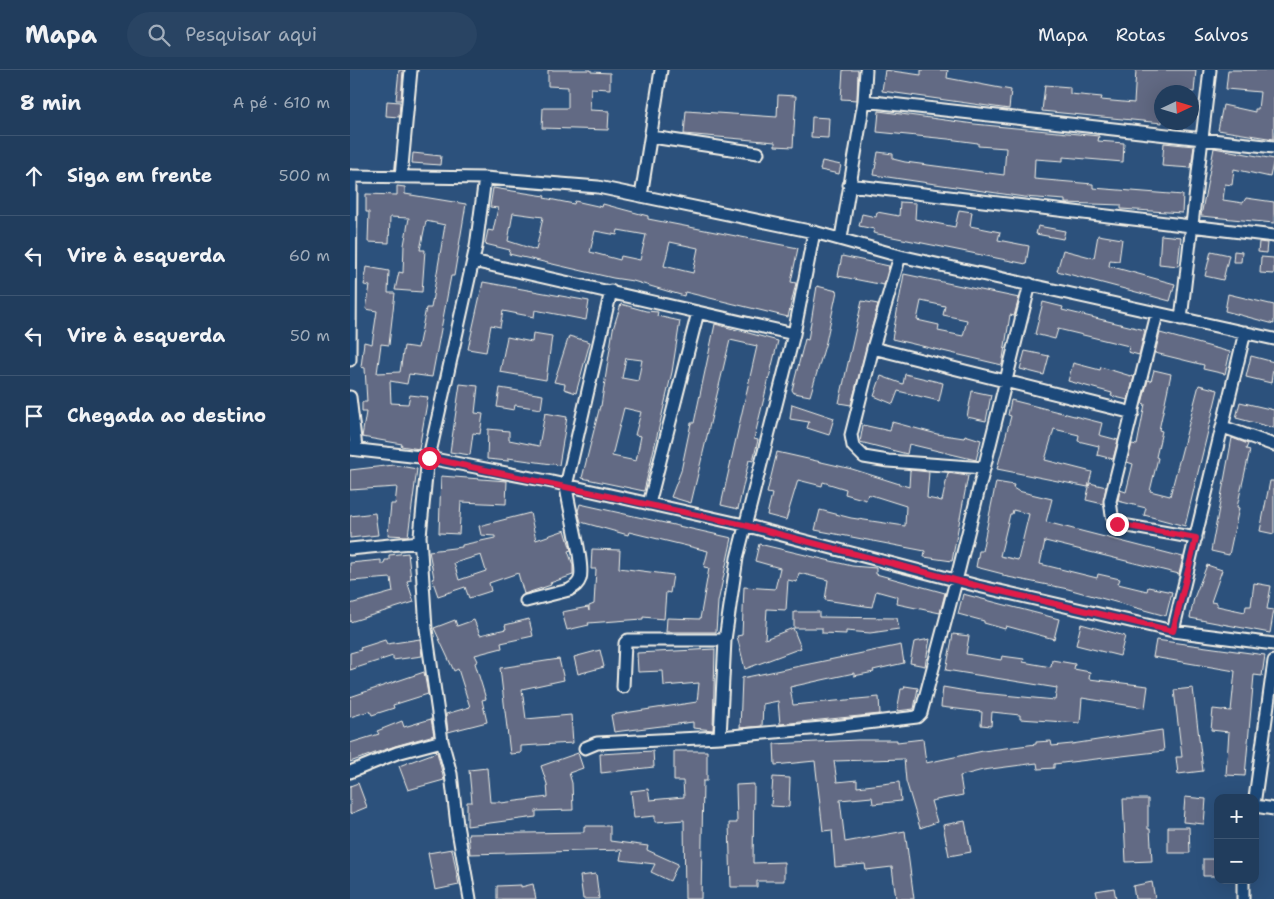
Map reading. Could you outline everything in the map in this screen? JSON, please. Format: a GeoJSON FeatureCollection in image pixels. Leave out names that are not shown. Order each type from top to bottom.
{"type":"FeatureCollection","features":[{"type":"Feature","properties":{"kind":"street"},"geometry":{"type":"LineString","coordinates":[[401,177],[411,70]]}},
{"type":"Feature","properties":{"kind":"street"},"geometry":{"type":"LineString","coordinates":[[641,196],[652,137],[661,70]]}},
{"type":"Feature","properties":{"kind":"street"},"geometry":{"type":"LineString","coordinates":[[841,238],[864,101],[866,70]]}},
{"type":"Feature","properties":{"kind":"street"},"geometry":{"type":"LineString","coordinates":[[1181,319],[1210,70]]}},
{"type":"Feature","properties":{"kind":"street"},"geometry":{"type":"LineString","coordinates":[[864,101],[1274,147]]}},
{"type":"Feature","properties":{"kind":"street"},"geometry":{"type":"LineString","coordinates":[[652,137],[758,153]]}},
{"type":"Feature","properties":{"kind":"street"},"geometry":{"type":"LineString","coordinates":[[350,360],[350,176],[485,178],[598,187],[841,238],[900,256],[1274,339]]}},
{"type":"Feature","properties":{"kind":"street"},"geometry":{"type":"LineString","coordinates":[[470,899],[457,825],[451,774],[442,741],[426,629],[420,542],[429,458],[473,261],[485,178]]}},
{"type":"Feature","properties":{"kind":"street"},"geometry":{"type":"LineString","coordinates":[[850,186],[1274,236]]}},
{"type":"Feature","properties":{"kind":"street"},"geometry":{"type":"LineString","coordinates":[[720,737],[725,640],[736,558],[794,334],[814,232]]}},
{"type":"Feature","properties":{"kind":"street"},"geometry":{"type":"LineString","coordinates":[[900,256],[873,348],[851,435],[853,446],[864,457],[888,461],[984,468]]}},
{"type":"Feature","properties":{"kind":"street"},"geometry":{"type":"LineString","coordinates":[[473,261],[794,334]]}},
{"type":"Feature","properties":{"kind":"street"},"geometry":{"type":"LineString","coordinates":[[585,748],[597,743],[720,737],[834,727],[917,717],[921,713],[1030,284]]}},
{"type":"Feature","properties":{"kind":"street"},"geometry":{"type":"LineString","coordinates":[[526,601],[569,590],[580,579],[580,561],[568,507],[566,486],[611,292]]}},
{"type":"Feature","properties":{"kind":"street"},"geometry":{"type":"LineString","coordinates":[[650,504],[698,312]]}},
{"type":"Feature","properties":{"kind":"street"},"geometry":{"type":"LineString","coordinates":[[1157,314],[1110,501],[1112,515],[1117,524],[1196,538]]}},
{"type":"Feature","properties":{"kind":"street"},"geometry":{"type":"LineString","coordinates":[[1173,631],[1245,332]]}},
{"type":"Feature","properties":{"kind":"street"},"geometry":{"type":"LineString","coordinates":[[873,348],[1133,413]]}},
{"type":"Feature","properties":{"kind":"street"},"geometry":{"type":"LineString","coordinates":[[350,397],[353,449],[429,458],[650,504],[744,525],[956,581],[1173,631],[1274,644]]}},
{"type":"Feature","properties":{"kind":"street"},"geometry":{"type":"LineString","coordinates":[[1223,427],[1274,445]]}},
{"type":"Feature","properties":{"kind":"street"},"geometry":{"type":"LineString","coordinates":[[350,549],[420,542]]}},
{"type":"Feature","properties":{"kind":"street"},"geometry":{"type":"LineString","coordinates":[[623,687],[625,643],[628,640],[725,640]]}},
{"type":"Feature","properties":{"kind":"street"},"geometry":{"type":"LineString","coordinates":[[1256,794],[1274,661]]}},
{"type":"Feature","properties":{"kind":"street"},"geometry":{"type":"LineString","coordinates":[[350,772],[397,753],[442,741]]}},
{"type":"Feature","properties":{"kind":"street"},"geometry":{"type":"LineString","coordinates":[[1259,807],[1274,809]]}},
{"type":"Feature","properties":{"kind":"street"},"geometry":{"type":"LineString","coordinates":[[1243,884],[1243,899]]}},
{"type":"Feature","properties":{"kind":"building"},"geometry":{"type":"Polygon","coordinates":[[[399,70],[403,70],[401,100],[396,100],[399,70]]]}},
{"type":"Feature","properties":{"kind":"building"},"geometry":{"type":"Polygon","coordinates":[[[548,70],[591,70],[591,72],[610,73],[610,89],[591,88],[590,110],[609,111],[608,130],[542,128],[543,108],[568,108],[568,87],[548,86],[548,70]]]}},
{"type":"Feature","properties":{"kind":"building"},"geometry":{"type":"Polygon","coordinates":[[[843,70],[858,70],[857,100],[841,99],[843,70]]]}},
{"type":"Feature","properties":{"kind":"building"},"geometry":{"type":"Polygon","coordinates":[[[885,70],[921,75],[921,70],[948,70],[947,78],[1011,90],[1009,109],[882,91],[885,70]]]}},
{"type":"Feature","properties":{"kind":"building"},"geometry":{"type":"Polygon","coordinates":[[[1136,70],[1196,70],[1195,85],[1154,85],[1154,122],[1042,111],[1045,85],[1070,87],[1070,94],[1102,97],[1101,100],[1134,103],[1136,70]]]}},
{"type":"Feature","properties":{"kind":"building"},"geometry":{"type":"Polygon","coordinates":[[[1228,70],[1274,70],[1274,139],[1218,130],[1223,105],[1255,112],[1255,109],[1258,109],[1260,92],[1226,89],[1228,70]]]}},
{"type":"Feature","properties":{"kind":"building"},"geometry":{"type":"Polygon","coordinates":[[[778,95],[796,96],[793,147],[775,146],[775,142],[684,134],[686,111],[777,117],[778,95]]]}},
{"type":"Feature","properties":{"kind":"building"},"geometry":{"type":"Polygon","coordinates":[[[387,101],[400,102],[399,117],[386,116],[387,101]]]}},
{"type":"Feature","properties":{"kind":"building"},"geometry":{"type":"Polygon","coordinates":[[[879,111],[974,124],[1099,136],[1098,141],[1124,143],[1123,162],[1063,157],[1063,161],[1035,159],[1034,179],[1093,184],[1093,188],[1183,195],[1182,213],[1121,209],[1121,205],[1065,203],[1065,200],[1024,197],[874,175],[878,152],[893,154],[893,159],[905,162],[1004,175],[1006,148],[978,146],[978,143],[948,139],[877,132],[879,111]]]}},
{"type":"Feature","properties":{"kind":"building"},"geometry":{"type":"Polygon","coordinates":[[[812,117],[829,118],[828,138],[811,137],[812,117]]]}},
{"type":"Feature","properties":{"kind":"building"},"geometry":{"type":"Polygon","coordinates":[[[1164,143],[1194,146],[1191,168],[1162,166],[1164,143]]]}},
{"type":"Feature","properties":{"kind":"building"},"geometry":{"type":"Polygon","coordinates":[[[1214,148],[1274,159],[1270,177],[1234,169],[1232,185],[1225,184],[1223,200],[1243,203],[1246,198],[1274,202],[1274,223],[1201,216],[1214,148]]]}},
{"type":"Feature","properties":{"kind":"building"},"geometry":{"type":"Polygon","coordinates":[[[413,153],[441,156],[440,165],[412,163],[413,153]]]}},
{"type":"Feature","properties":{"kind":"building"},"geometry":{"type":"Polygon","coordinates":[[[822,161],[841,165],[839,174],[820,170],[822,161]]]}},
{"type":"Feature","properties":{"kind":"building"},"geometry":{"type":"Polygon","coordinates":[[[397,186],[405,187],[405,194],[466,204],[454,276],[451,276],[432,377],[409,374],[407,384],[390,381],[391,403],[408,404],[410,395],[428,397],[419,449],[362,437],[366,412],[362,412],[362,402],[367,402],[365,368],[361,367],[364,342],[372,344],[377,311],[366,309],[370,286],[364,285],[367,267],[389,271],[388,293],[395,293],[389,345],[381,344],[377,373],[400,372],[404,346],[418,348],[426,308],[431,308],[445,225],[426,221],[420,250],[425,250],[422,292],[395,290],[399,272],[403,273],[404,245],[409,218],[390,217],[389,243],[368,242],[369,212],[366,212],[366,194],[397,195],[397,186]]]}},
{"type":"Feature","properties":{"kind":"building"},"geometry":{"type":"Polygon","coordinates":[[[493,188],[545,196],[544,198],[574,204],[575,201],[602,207],[603,204],[648,216],[648,219],[798,248],[791,282],[796,283],[788,317],[685,292],[684,296],[633,281],[509,254],[510,250],[485,244],[488,230],[493,231],[498,208],[490,207],[493,188]],[[513,213],[508,241],[536,250],[543,217],[513,213]],[[618,230],[617,235],[595,231],[590,252],[620,260],[621,256],[640,260],[646,235],[618,230]],[[670,242],[664,266],[693,273],[698,248],[670,242]]]}},
{"type":"Feature","properties":{"kind":"building"},"geometry":{"type":"Polygon","coordinates":[[[900,202],[916,203],[915,219],[955,227],[959,210],[972,212],[970,226],[1000,232],[998,240],[1029,246],[1026,264],[873,233],[874,229],[859,226],[862,214],[876,217],[877,212],[899,216],[900,202]]]}},
{"type":"Feature","properties":{"kind":"building"},"geometry":{"type":"Polygon","coordinates":[[[1038,226],[1065,231],[1063,239],[1036,234],[1038,226]]]}},
{"type":"Feature","properties":{"kind":"building"},"geometry":{"type":"Polygon","coordinates":[[[1098,235],[1122,239],[1119,261],[1110,260],[1109,266],[1175,284],[1170,301],[1057,271],[1063,250],[1094,258],[1098,235]]]}},
{"type":"Feature","properties":{"kind":"building"},"geometry":{"type":"Polygon","coordinates":[[[1161,235],[1181,237],[1178,266],[1159,264],[1161,235]]]}},
{"type":"Feature","properties":{"kind":"building"},"geometry":{"type":"Polygon","coordinates":[[[1259,242],[1267,243],[1266,253],[1258,252],[1259,242]]]}},
{"type":"Feature","properties":{"kind":"building"},"geometry":{"type":"Polygon","coordinates":[[[1211,251],[1229,255],[1223,280],[1205,276],[1211,251]]]}},
{"type":"Feature","properties":{"kind":"building"},"geometry":{"type":"Polygon","coordinates":[[[1234,251],[1242,252],[1241,262],[1233,262],[1234,251]]]}},
{"type":"Feature","properties":{"kind":"building"},"geometry":{"type":"Polygon","coordinates":[[[842,256],[889,266],[884,285],[838,276],[842,256]]]}},
{"type":"Feature","properties":{"kind":"building"},"geometry":{"type":"Polygon","coordinates":[[[1261,257],[1274,258],[1274,274],[1260,273],[1261,257]]]}},
{"type":"Feature","properties":{"kind":"building"},"geometry":{"type":"Polygon","coordinates":[[[904,274],[1019,298],[1014,316],[1010,315],[1002,365],[892,339],[904,274]],[[921,301],[917,320],[939,325],[938,331],[963,336],[967,320],[943,315],[945,306],[921,301]]]}},
{"type":"Feature","properties":{"kind":"building"},"geometry":{"type":"Polygon","coordinates":[[[483,282],[589,301],[586,320],[535,310],[534,317],[503,311],[500,327],[491,325],[486,352],[468,349],[483,282]]]}},
{"type":"Feature","properties":{"kind":"building"},"geometry":{"type":"Polygon","coordinates":[[[817,286],[837,291],[826,342],[810,396],[794,393],[792,390],[805,339],[808,340],[817,286]]]}},
{"type":"Feature","properties":{"kind":"building"},"geometry":{"type":"Polygon","coordinates":[[[1228,294],[1274,305],[1274,324],[1225,311],[1228,294]]]}},
{"type":"Feature","properties":{"kind":"building"},"geometry":{"type":"Polygon","coordinates":[[[862,301],[878,304],[851,405],[839,403],[862,301]]]}},
{"type":"Feature","properties":{"kind":"building"},"geometry":{"type":"Polygon","coordinates":[[[1043,302],[1063,307],[1062,310],[1145,330],[1139,355],[1128,352],[1129,346],[1058,329],[1055,339],[1035,334],[1043,302]]]}},
{"type":"Feature","properties":{"kind":"building"},"geometry":{"type":"Polygon","coordinates":[[[621,304],[646,311],[658,312],[657,316],[680,321],[672,372],[644,491],[582,478],[601,406],[613,329],[621,304]],[[626,358],[622,378],[638,381],[642,360],[626,358]],[[624,408],[612,456],[636,461],[641,436],[635,435],[641,412],[624,408]]]}},
{"type":"Feature","properties":{"kind":"building"},"geometry":{"type":"Polygon","coordinates":[[[715,324],[778,341],[754,439],[758,440],[753,461],[749,460],[738,509],[721,505],[757,346],[730,340],[691,503],[671,497],[681,471],[691,423],[694,423],[715,324]]]}},
{"type":"Feature","properties":{"kind":"building"},"geometry":{"type":"Polygon","coordinates":[[[533,333],[552,336],[546,380],[500,372],[507,337],[532,342],[533,333]]]}},
{"type":"Feature","properties":{"kind":"building"},"geometry":{"type":"Polygon","coordinates":[[[1160,333],[1230,352],[1225,374],[1203,369],[1204,365],[1155,353],[1160,333]]]}},
{"type":"Feature","properties":{"kind":"building"},"geometry":{"type":"Polygon","coordinates":[[[569,336],[590,342],[576,393],[564,389],[565,384],[554,382],[569,336]]]}},
{"type":"Feature","properties":{"kind":"building"},"geometry":{"type":"Polygon","coordinates":[[[1025,351],[1049,356],[1044,375],[1020,369],[1025,351]]]}},
{"type":"Feature","properties":{"kind":"building"},"geometry":{"type":"Polygon","coordinates":[[[1251,356],[1274,362],[1271,383],[1246,377],[1251,356]]]}},
{"type":"Feature","properties":{"kind":"building"},"geometry":{"type":"Polygon","coordinates":[[[1073,363],[1100,370],[1101,367],[1134,377],[1128,400],[1111,396],[1112,393],[1068,381],[1073,363]]]}},
{"type":"Feature","properties":{"kind":"building"},"geometry":{"type":"Polygon","coordinates":[[[1154,370],[1171,374],[1159,430],[1162,431],[1156,457],[1158,458],[1150,491],[1170,496],[1199,385],[1218,390],[1185,526],[1144,515],[1146,508],[1118,501],[1120,490],[1126,492],[1133,464],[1127,462],[1132,444],[1137,445],[1145,404],[1142,403],[1148,380],[1151,381],[1154,370]]]}},
{"type":"Feature","properties":{"kind":"building"},"geometry":{"type":"Polygon","coordinates":[[[905,374],[943,383],[939,401],[898,391],[893,404],[874,396],[881,376],[903,384],[905,374]]]}},
{"type":"Feature","properties":{"kind":"building"},"geometry":{"type":"Polygon","coordinates":[[[460,384],[478,386],[475,413],[483,414],[480,434],[473,433],[470,455],[450,452],[460,384]]]}},
{"type":"Feature","properties":{"kind":"building"},"geometry":{"type":"Polygon","coordinates":[[[500,388],[543,395],[541,409],[515,405],[514,410],[497,407],[500,388]]]}},
{"type":"Feature","properties":{"kind":"building"},"geometry":{"type":"Polygon","coordinates":[[[972,391],[991,395],[986,421],[967,417],[972,391]]]}},
{"type":"Feature","properties":{"kind":"building"},"geometry":{"type":"Polygon","coordinates":[[[1011,400],[1102,423],[1099,435],[1118,440],[1113,459],[1097,455],[1099,446],[1078,441],[1079,435],[1054,429],[1045,460],[1092,472],[1088,487],[997,469],[1011,416],[1008,415],[1011,400]]]}},
{"type":"Feature","properties":{"kind":"building"},"geometry":{"type":"Polygon","coordinates":[[[1240,402],[1274,410],[1274,428],[1236,418],[1240,402]]]}},
{"type":"Feature","properties":{"kind":"building"},"geometry":{"type":"Polygon","coordinates":[[[792,404],[834,418],[829,435],[807,428],[809,422],[790,419],[792,404]]]}},
{"type":"Feature","properties":{"kind":"building"},"geometry":{"type":"Polygon","coordinates":[[[545,413],[567,417],[559,465],[508,458],[508,461],[487,459],[488,429],[509,431],[509,440],[539,446],[545,413]]]}},
{"type":"Feature","properties":{"kind":"building"},"geometry":{"type":"Polygon","coordinates":[[[892,422],[937,434],[964,438],[965,435],[981,440],[976,460],[909,444],[907,454],[860,442],[863,425],[890,431],[892,422]]]}},
{"type":"Feature","properties":{"kind":"building"},"geometry":{"type":"Polygon","coordinates":[[[1232,438],[1248,444],[1246,449],[1250,450],[1237,507],[1239,508],[1229,555],[1211,551],[1232,438]]]}},
{"type":"Feature","properties":{"kind":"building"},"geometry":{"type":"Polygon","coordinates":[[[777,452],[852,469],[909,487],[910,470],[929,472],[927,498],[942,501],[948,473],[968,476],[952,561],[924,557],[925,551],[815,530],[820,510],[851,518],[905,526],[906,506],[868,494],[866,500],[845,494],[846,489],[823,482],[822,486],[798,480],[786,520],[767,515],[772,494],[767,493],[777,452]]]}},
{"type":"Feature","properties":{"kind":"building"},"geometry":{"type":"Polygon","coordinates":[[[394,465],[417,469],[408,536],[388,535],[391,504],[395,504],[397,487],[350,490],[350,470],[394,465]]]}},
{"type":"Feature","properties":{"kind":"building"},"geometry":{"type":"Polygon","coordinates":[[[441,476],[507,481],[506,504],[461,502],[459,534],[439,533],[441,476]]]}},
{"type":"Feature","properties":{"kind":"building"},"geometry":{"type":"Polygon","coordinates":[[[1270,481],[1274,481],[1274,534],[1260,531],[1270,481]]]}},
{"type":"Feature","properties":{"kind":"building"},"geometry":{"type":"Polygon","coordinates":[[[996,482],[1014,485],[1013,488],[1018,491],[1052,499],[1046,522],[1183,557],[1179,574],[1045,541],[1040,564],[1097,578],[1098,574],[1120,579],[1118,584],[1147,591],[1148,587],[1172,592],[1166,616],[1068,589],[1003,576],[1003,574],[976,567],[979,551],[982,551],[996,482]],[[1013,510],[1012,514],[1010,514],[1000,556],[1018,560],[1029,514],[1013,510]]]}},
{"type":"Feature","properties":{"kind":"building"},"geometry":{"type":"Polygon","coordinates":[[[1090,483],[1106,487],[1103,504],[1086,500],[1090,483]]]}},
{"type":"Feature","properties":{"kind":"building"},"geometry":{"type":"Polygon","coordinates":[[[580,504],[732,538],[718,602],[716,632],[666,632],[667,618],[700,619],[709,568],[704,567],[708,551],[629,532],[628,535],[581,522],[578,511],[580,504]]]}},
{"type":"Feature","properties":{"kind":"building"},"geometry":{"type":"Polygon","coordinates":[[[375,513],[378,535],[350,538],[350,516],[375,513]]]}},
{"type":"Feature","properties":{"kind":"building"},"geometry":{"type":"Polygon","coordinates":[[[530,513],[536,540],[565,530],[571,550],[568,551],[573,565],[573,575],[524,594],[518,573],[489,583],[491,591],[469,598],[465,587],[438,596],[432,579],[434,578],[429,551],[462,547],[462,545],[495,538],[495,536],[481,535],[479,526],[530,513]],[[481,555],[454,563],[459,580],[486,571],[481,555]]]}},
{"type":"Feature","properties":{"kind":"building"},"geometry":{"type":"Polygon","coordinates":[[[759,544],[852,566],[876,568],[876,574],[945,593],[940,613],[897,604],[898,597],[876,591],[872,607],[825,600],[828,580],[799,573],[797,582],[788,580],[786,610],[767,609],[765,639],[793,628],[801,648],[745,669],[737,636],[742,635],[744,587],[775,589],[780,568],[755,561],[759,544]]]}},
{"type":"Feature","properties":{"kind":"building"},"geometry":{"type":"Polygon","coordinates":[[[592,549],[620,550],[619,568],[673,575],[670,593],[666,592],[664,619],[643,617],[643,619],[588,623],[589,625],[567,630],[562,612],[588,607],[589,611],[589,606],[594,604],[596,569],[591,569],[592,549]]]}},
{"type":"Feature","properties":{"kind":"building"},"geometry":{"type":"Polygon","coordinates":[[[408,553],[411,580],[407,581],[414,602],[350,622],[350,604],[393,592],[391,578],[350,581],[350,563],[381,560],[381,564],[384,564],[385,560],[389,560],[389,555],[408,553]]]}},
{"type":"Feature","properties":{"kind":"building"},"geometry":{"type":"Polygon","coordinates":[[[1207,565],[1222,570],[1211,602],[1217,603],[1217,606],[1245,612],[1246,606],[1251,606],[1254,583],[1271,586],[1267,609],[1274,610],[1270,633],[1190,618],[1194,598],[1207,565]]]}},
{"type":"Feature","properties":{"kind":"building"},"geometry":{"type":"Polygon","coordinates":[[[963,594],[1059,619],[1054,639],[1006,626],[1005,629],[958,614],[963,594]]]}},
{"type":"Feature","properties":{"kind":"building"},"geometry":{"type":"Polygon","coordinates":[[[794,612],[819,612],[819,617],[897,618],[899,629],[870,633],[846,631],[846,634],[822,633],[822,628],[794,628],[794,612]]]}},
{"type":"Feature","properties":{"kind":"building"},"geometry":{"type":"Polygon","coordinates":[[[529,619],[533,636],[501,643],[502,648],[475,655],[478,661],[475,663],[486,699],[482,700],[487,722],[448,732],[446,714],[470,707],[458,669],[454,671],[434,628],[455,620],[457,626],[474,620],[480,635],[506,629],[505,625],[529,619]]]}},
{"type":"Feature","properties":{"kind":"building"},"geometry":{"type":"Polygon","coordinates":[[[1081,624],[1125,636],[1120,656],[1076,645],[1081,624]]]}},
{"type":"Feature","properties":{"kind":"building"},"geometry":{"type":"Polygon","coordinates":[[[953,634],[969,636],[966,654],[1001,660],[1002,656],[1024,659],[1023,662],[1051,667],[1052,660],[1075,664],[1074,669],[1090,672],[1089,679],[1148,686],[1145,708],[1082,698],[1080,723],[1020,719],[1020,715],[992,712],[991,726],[981,725],[982,712],[941,707],[943,687],[972,692],[1055,700],[1057,688],[946,670],[953,634]]]}},
{"type":"Feature","properties":{"kind":"building"},"geometry":{"type":"Polygon","coordinates":[[[420,639],[422,656],[393,660],[393,656],[350,670],[350,653],[361,650],[360,648],[385,640],[387,644],[420,639]]]}},
{"type":"Feature","properties":{"kind":"building"},"geometry":{"type":"Polygon","coordinates":[[[930,639],[925,666],[910,663],[914,642],[930,639]]]}},
{"type":"Feature","properties":{"kind":"building"},"geometry":{"type":"Polygon","coordinates":[[[1156,640],[1265,655],[1262,676],[1254,675],[1245,776],[1226,775],[1229,732],[1211,730],[1213,709],[1231,711],[1235,671],[1153,657],[1156,640]]]}},
{"type":"Feature","properties":{"kind":"building"},"geometry":{"type":"Polygon","coordinates":[[[901,645],[904,663],[873,670],[874,672],[854,676],[854,673],[790,687],[793,705],[879,697],[880,714],[780,724],[778,701],[763,704],[762,726],[740,728],[742,678],[901,645]]]}},
{"type":"Feature","properties":{"kind":"building"},"geometry":{"type":"Polygon","coordinates":[[[715,649],[713,730],[693,728],[693,722],[614,732],[611,715],[697,702],[699,683],[664,686],[663,671],[638,672],[637,653],[715,649]]]}},
{"type":"Feature","properties":{"kind":"building"},"geometry":{"type":"Polygon","coordinates":[[[600,650],[604,667],[578,674],[574,657],[600,650]]]}},
{"type":"Feature","properties":{"kind":"building"},"geometry":{"type":"Polygon","coordinates":[[[559,659],[564,680],[522,689],[526,719],[571,715],[573,743],[521,746],[521,753],[510,754],[500,668],[559,659]]]}},
{"type":"Feature","properties":{"kind":"building"},"geometry":{"type":"Polygon","coordinates":[[[424,672],[428,694],[393,705],[394,708],[372,715],[370,711],[350,717],[350,697],[424,672]]]}},
{"type":"Feature","properties":{"kind":"building"},"geometry":{"type":"Polygon","coordinates":[[[905,686],[918,688],[914,709],[897,711],[901,689],[904,689],[905,686]]]}},
{"type":"Feature","properties":{"kind":"building"},"geometry":{"type":"Polygon","coordinates":[[[1193,688],[1203,771],[1178,774],[1176,757],[1182,757],[1174,690],[1193,688]]]}},
{"type":"Feature","properties":{"kind":"building"},"geometry":{"type":"Polygon","coordinates":[[[431,719],[434,735],[350,762],[350,743],[379,734],[377,731],[402,721],[404,727],[431,719]]]}},
{"type":"Feature","properties":{"kind":"building"},"geometry":{"type":"Polygon","coordinates":[[[1162,730],[1164,751],[1054,764],[1054,768],[1038,769],[1037,763],[983,770],[960,776],[963,795],[931,801],[937,822],[920,828],[906,781],[904,759],[834,761],[837,782],[857,780],[857,787],[899,782],[901,801],[873,804],[872,797],[840,800],[845,842],[905,831],[914,899],[896,899],[892,867],[866,870],[865,864],[835,867],[832,830],[823,831],[815,761],[775,765],[774,744],[858,740],[897,740],[897,742],[923,739],[926,763],[983,751],[1036,744],[1036,742],[1051,741],[1052,746],[1162,730]]]}},
{"type":"Feature","properties":{"kind":"building"},"geometry":{"type":"Polygon","coordinates":[[[653,751],[654,767],[601,773],[600,754],[653,751]]]}},
{"type":"Feature","properties":{"kind":"building"},"geometry":{"type":"Polygon","coordinates":[[[674,751],[707,751],[707,781],[703,781],[701,899],[685,899],[684,820],[655,822],[655,816],[634,818],[631,791],[648,789],[650,800],[684,797],[683,781],[674,781],[674,751]]]}},
{"type":"Feature","properties":{"kind":"building"},"geometry":{"type":"Polygon","coordinates":[[[437,752],[444,780],[408,790],[399,766],[437,752]]]}},
{"type":"Feature","properties":{"kind":"building"},"geometry":{"type":"Polygon","coordinates":[[[578,753],[583,768],[569,773],[572,783],[573,810],[536,811],[536,817],[467,826],[467,802],[472,802],[469,770],[487,768],[490,802],[501,803],[548,797],[547,784],[541,766],[578,753]]]}},
{"type":"Feature","properties":{"kind":"building"},"geometry":{"type":"Polygon","coordinates":[[[773,777],[790,778],[789,807],[771,806],[773,777]]]}},
{"type":"Feature","properties":{"kind":"building"},"geometry":{"type":"Polygon","coordinates":[[[358,783],[367,807],[350,814],[350,786],[358,783]]]}},
{"type":"Feature","properties":{"kind":"building"},"geometry":{"type":"Polygon","coordinates":[[[754,784],[753,863],[784,862],[784,881],[757,881],[757,887],[731,887],[729,823],[737,823],[736,785],[754,784]]]}},
{"type":"Feature","properties":{"kind":"building"},"geometry":{"type":"Polygon","coordinates":[[[1185,797],[1206,799],[1204,824],[1183,822],[1185,797]]]}},
{"type":"Feature","properties":{"kind":"building"},"geometry":{"type":"Polygon","coordinates":[[[1123,799],[1148,799],[1148,829],[1150,829],[1152,861],[1126,862],[1123,799]]]}},
{"type":"Feature","properties":{"kind":"building"},"geometry":{"type":"Polygon","coordinates":[[[965,821],[971,852],[949,856],[943,825],[965,821]]]}},
{"type":"Feature","properties":{"kind":"building"},"geometry":{"type":"Polygon","coordinates":[[[584,826],[610,826],[610,841],[648,846],[647,850],[678,864],[670,881],[651,872],[655,864],[620,860],[622,850],[470,854],[468,834],[584,832],[584,826]]]}},
{"type":"Feature","properties":{"kind":"building"},"geometry":{"type":"Polygon","coordinates":[[[1168,827],[1189,827],[1190,853],[1168,853],[1168,827]]]}},
{"type":"Feature","properties":{"kind":"building"},"geometry":{"type":"Polygon","coordinates":[[[452,849],[459,885],[435,890],[428,853],[452,849]]]}},
{"type":"Feature","properties":{"kind":"building"},"geometry":{"type":"Polygon","coordinates":[[[1203,859],[1214,859],[1214,876],[1203,876],[1203,859]]]}},
{"type":"Feature","properties":{"kind":"building"},"geometry":{"type":"Polygon","coordinates":[[[596,874],[599,899],[583,899],[580,876],[596,874]]]}},
{"type":"Feature","properties":{"kind":"building"},"geometry":{"type":"Polygon","coordinates":[[[1152,882],[1155,899],[1135,899],[1133,886],[1152,882]]]}},
{"type":"Feature","properties":{"kind":"building"},"geometry":{"type":"Polygon","coordinates":[[[533,884],[536,899],[497,899],[497,886],[521,885],[521,887],[533,884]]]}},
{"type":"Feature","properties":{"kind":"building"},"geometry":{"type":"Polygon","coordinates":[[[1114,888],[1116,899],[1098,899],[1096,891],[1114,888]]]}},
{"type":"Feature","properties":{"kind":"route"},"geometry":{"type":"LineString","coordinates":[[429,458],[552,482],[744,525],[978,586],[1173,631],[1196,538],[1117,524]]}}]}
